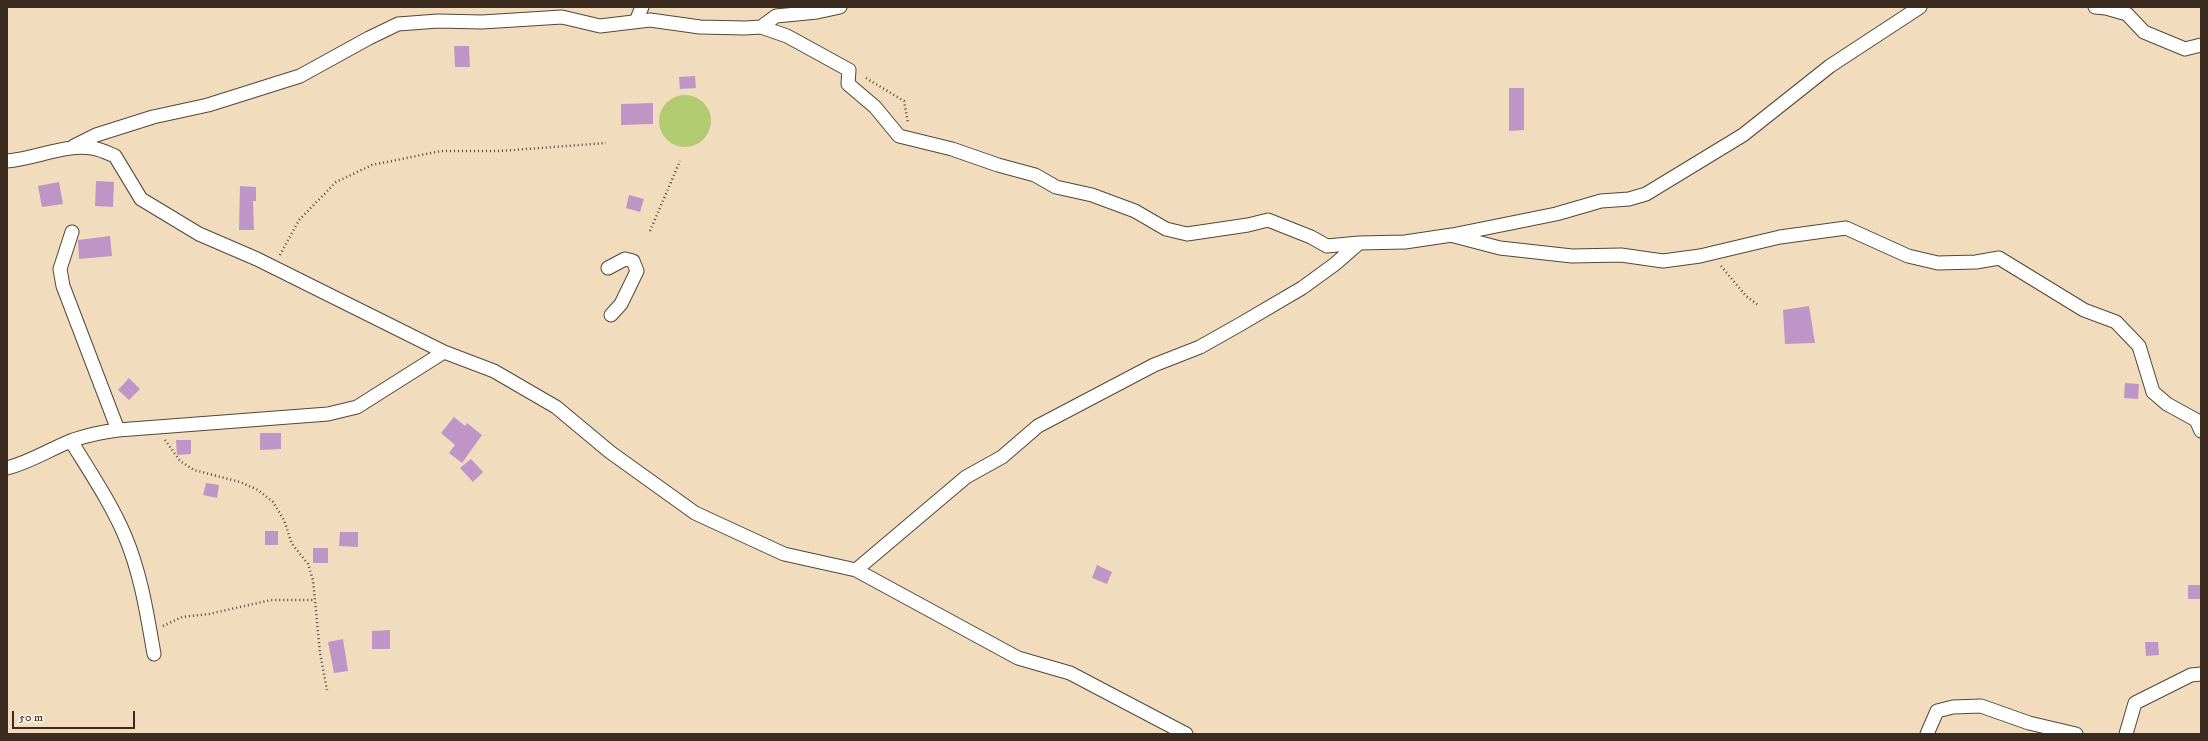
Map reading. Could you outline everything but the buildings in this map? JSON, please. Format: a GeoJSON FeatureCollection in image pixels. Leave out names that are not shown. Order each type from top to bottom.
{"type":"FeatureCollection","features":[{"type":"Feature","properties":{"kind":"street"},"geometry":{"type":"LineString","coordinates":[[643,7],[650,20]]}},
{"type":"Feature","properties":{"kind":"street"},"geometry":{"type":"LineString","coordinates":[[636,21],[643,7]]}},
{"type":"Feature","properties":{"kind":"street"},"geometry":{"type":"LineString","coordinates":[[761,27],[776,16],[817,12],[840,7]]}},
{"type":"Feature","properties":{"kind":"street"},"geometry":{"type":"LineString","coordinates":[[68,149],[96,135],[153,117],[208,105],[300,76],[369,38],[398,24],[438,21],[482,22],[562,17],[600,26],[650,20],[700,27],[761,27],[787,36],[849,70],[848,84],[875,107],[899,136],[952,149],[998,166],[1035,175],[1056,187],[1092,195],[1135,211],[1166,229],[1187,234],[1248,225],[1268,220],[1311,237],[1327,246],[1360,243],[1405,242],[1452,235],[1556,214],[1601,201],[1629,199],[1646,194],[1743,135],[1830,66],[1920,7]]}},
{"type":"Feature","properties":{"kind":"street"},"geometry":{"type":"LineString","coordinates":[[2095,7],[2106,8],[2127,14],[2144,32],[2185,49],[2201,45]]}},
{"type":"Feature","properties":{"kind":"street"},"geometry":{"type":"LineString","coordinates":[[7,161],[23,160],[68,149],[92,148],[115,156],[140,199],[199,234],[273,267],[444,352],[494,371],[556,407],[610,452],[695,513],[784,554],[856,570],[1018,658],[1070,673],[1186,734]]}},
{"type":"Feature","properties":{"kind":"street"},"geometry":{"type":"LineString","coordinates":[[1452,235],[1500,248],[1572,256],[1621,255],[1663,261],[1716,253],[1780,237],[1846,228],[1908,256],[1938,263],[1976,262],[1999,258],[2084,310],[2116,322],[2139,346],[2154,392],[2167,404],[2196,420],[2201,431]]}},
{"type":"Feature","properties":{"kind":"street"},"geometry":{"type":"LineString","coordinates":[[72,232],[60,269],[63,286],[118,430]]}},
{"type":"Feature","properties":{"kind":"street"},"geometry":{"type":"LineString","coordinates":[[856,570],[966,477],[1002,457],[1038,426],[1154,365],[1200,347],[1302,288],[1335,264],[1360,243]]}},
{"type":"Feature","properties":{"kind":"street"},"geometry":{"type":"LineString","coordinates":[[608,268],[625,259],[633,261],[637,271],[621,304],[612,315]]}},
{"type":"Feature","properties":{"kind":"street"},"geometry":{"type":"LineString","coordinates":[[7,468],[24,464],[71,441],[90,434],[118,430],[328,414],[357,407],[444,352]]}},
{"type":"Feature","properties":{"kind":"street"},"geometry":{"type":"LineString","coordinates":[[71,441],[101,489],[125,536],[142,588],[154,654]]}},
{"type":"Feature","properties":{"kind":"street"},"geometry":{"type":"LineString","coordinates":[[2126,734],[2130,715],[2135,703],[2191,675],[2201,674]]}},
{"type":"Feature","properties":{"kind":"street"},"geometry":{"type":"LineString","coordinates":[[1927,734],[1937,711],[1953,707],[1981,706],[2029,723],[2076,734]]}},
{"type":"Feature","properties":{"kind":"path"},"geometry":{"type":"LineString","coordinates":[[273,267],[299,220],[304,214],[336,182],[372,166],[441,151],[500,151],[606,143]]}},
{"type":"Feature","properties":{"kind":"path"},"geometry":{"type":"LineString","coordinates":[[650,231],[680,161]]}},
{"type":"Feature","properties":{"kind":"path"},"geometry":{"type":"LineString","coordinates":[[1716,253],[1722,269],[1746,296],[1758,305]]}},
{"type":"Feature","properties":{"kind":"path"},"geometry":{"type":"LineString","coordinates":[[158,428],[180,461],[194,470],[240,482],[258,490],[273,502],[284,520],[292,544],[308,564],[313,580],[314,600],[327,690]]}},
{"type":"Feature","properties":{"kind":"path"},"geometry":{"type":"LineString","coordinates":[[150,633],[182,617],[209,614],[271,600],[314,600]]}},
{"type":"Feature","properties":{"kind":"green space"},"geometry":{"type":"Polygon","coordinates":[[[685,95],[695,97],[703,103],[709,111],[711,121],[709,131],[703,139],[695,145],[685,147],[675,145],[667,139],[661,131],[659,121],[661,111],[667,103],[675,97],[685,95]]]}}]}
